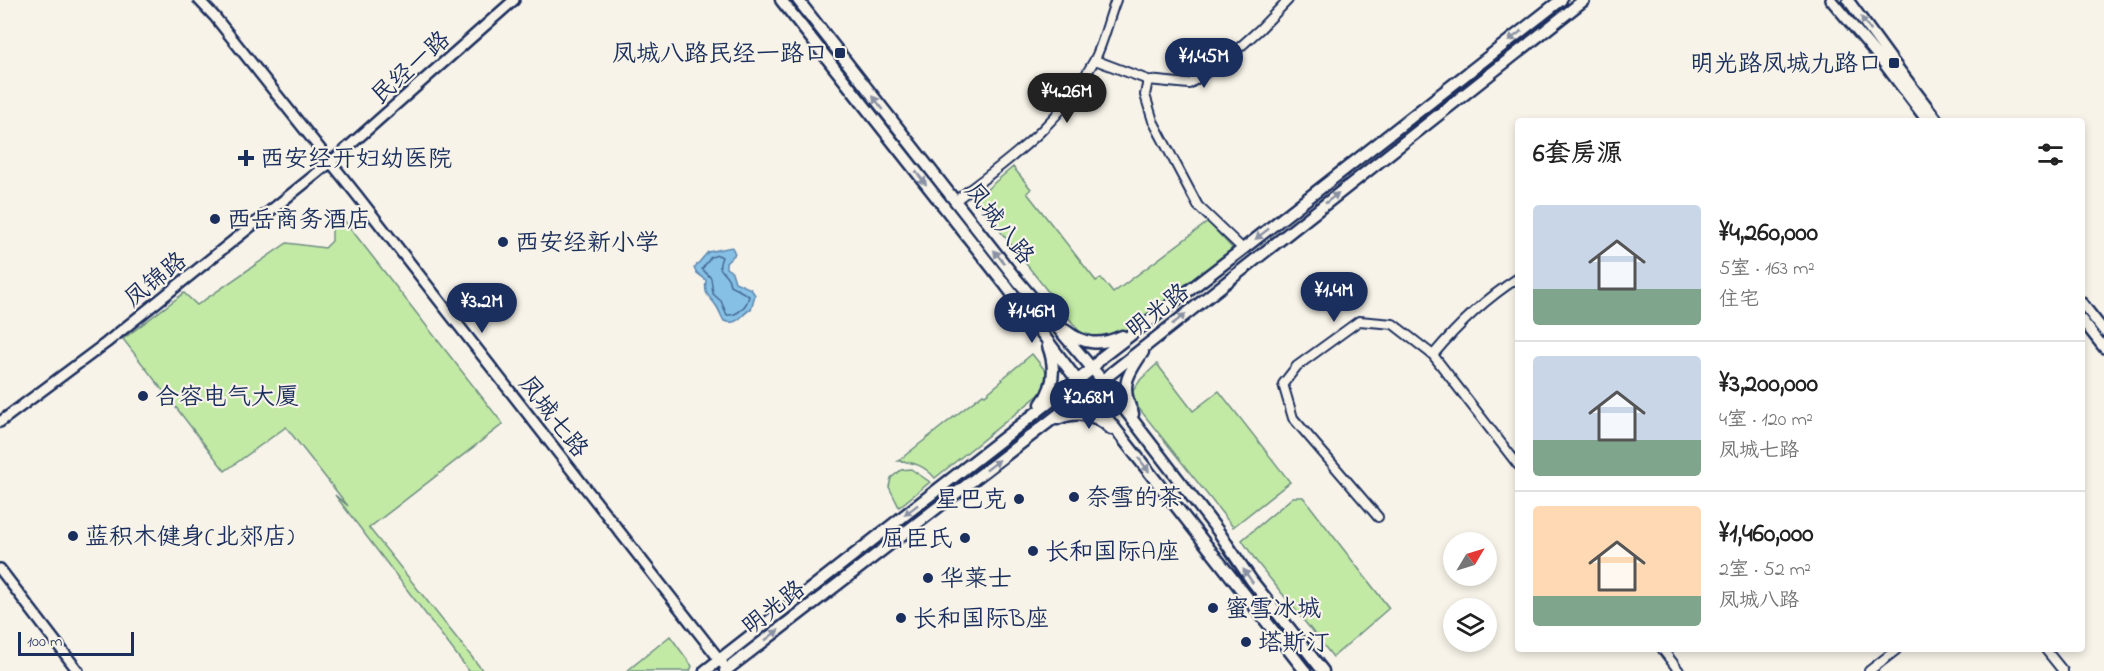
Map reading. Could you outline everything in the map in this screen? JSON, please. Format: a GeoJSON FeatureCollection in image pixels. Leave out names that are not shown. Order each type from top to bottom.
{"type":"FeatureCollection","features":[{"type":"Feature","properties":{"kind":"main road","name":"凤城八路"},"geometry":{"type":"LineString","coordinates":[[781,0],[1305,671]]}},
{"type":"Feature","properties":{"kind":"main road","name":"凤城八路"},"geometry":{"type":"LineString","coordinates":[[798,0],[955,201],[1102,380],[1218,531],[1252,581],[1323,671]]}},
{"type":"Feature","properties":{"kind":"main road","name":"明光路"},"geometry":{"type":"LineString","coordinates":[[705,671],[1559,0]]}},
{"type":"Feature","properties":{"kind":"main road","name":"明光路"},"geometry":{"type":"LineString","coordinates":[[727,670],[1087,392],[1584,0]]}},
{"type":"Feature","properties":{"kind":"main road"},"geometry":{"type":"LineString","coordinates":[[1052,320],[1076,338],[1091,343],[1105,343],[1139,329]]}},
{"type":"Feature","properties":{"kind":"main road"},"geometry":{"type":"LineString","coordinates":[[1034,414],[1046,398],[1054,375],[1049,350],[1040,329]]}},
{"type":"Feature","properties":{"kind":"main road"},"geometry":{"type":"LineString","coordinates":[[1143,434],[1127,402],[1125,386],[1133,367],[1150,342]]}},
{"type":"Feature","properties":{"kind":"main road"},"geometry":{"type":"LineString","coordinates":[[1043,426],[1065,416],[1083,414],[1092,416],[1108,426],[1130,446]]}},
{"type":"Feature","properties":{"kind":"street","name":"凤城七路"},"geometry":{"type":"LineString","coordinates":[[199,0],[331,162],[727,670]]}},
{"type":"Feature","properties":{"kind":"street","name":"凤城七路"},"geometry":{"type":"LineString","coordinates":[[204,0],[215,17]]}},
{"type":"Feature","properties":{"kind":"street","name":"民经一路"},"geometry":{"type":"LineString","coordinates":[[331,162],[514,0]]}},
{"type":"Feature","properties":{"kind":"street"},"geometry":{"type":"LineString","coordinates":[[955,201],[1031,143],[1064,109],[1095,60],[1116,0]]}},
{"type":"Feature","properties":{"kind":"street"},"geometry":{"type":"LineString","coordinates":[[1095,60],[1148,80],[1189,84],[1229,57],[1288,0]]}},
{"type":"Feature","properties":{"kind":"street"},"geometry":{"type":"LineString","coordinates":[[1831,0],[1882,61],[1925,118]]}},
{"type":"Feature","properties":{"kind":"street"},"geometry":{"type":"LineString","coordinates":[[1848,0],[1937,118]]}},
{"type":"Feature","properties":{"kind":"street"},"geometry":{"type":"LineString","coordinates":[[1148,80],[1145,95],[1153,122],[1198,206],[1243,249]]}},
{"type":"Feature","properties":{"kind":"street","name":"凤锦路"},"geometry":{"type":"LineString","coordinates":[[0,422],[106,343],[331,162]]}},
{"type":"Feature","properties":{"kind":"street"},"geometry":{"type":"LineString","coordinates":[[1433,355],[1451,333],[1491,295],[1515,280]]}},
{"type":"Feature","properties":{"kind":"street"},"geometry":{"type":"LineString","coordinates":[[2085,307],[2104,331]]}},
{"type":"Feature","properties":{"kind":"street"},"geometry":{"type":"LineString","coordinates":[[1378,517],[1293,418],[1283,384],[1297,366],[1359,321],[1393,324],[1433,355],[1515,461]]}},
{"type":"Feature","properties":{"kind":"street"},"geometry":{"type":"LineString","coordinates":[[2085,324],[2104,348]]}},
{"type":"Feature","properties":{"kind":"street"},"geometry":{"type":"LineString","coordinates":[[0,570],[78,671]]}},
{"type":"Feature","properties":{"kind":"street"},"geometry":{"type":"LineString","coordinates":[[1665,652],[1679,671]]}},
{"type":"Feature","properties":{"kind":"street"},"geometry":{"type":"LineString","coordinates":[[1869,671],[1893,652]]}},
{"type":"Feature","properties":{"kind":"street"},"geometry":{"type":"LineString","coordinates":[[2048,652],[2063,671]]}},
{"type":"Feature","properties":{"kind":"green space"},"geometry":{"type":"Polygon","coordinates":[[[1013,167],[1031,189],[1027,193],[1096,281],[1101,278],[1113,293],[1208,222],[1234,250],[1120,339],[1092,345],[975,199],[1013,167]]]}},
{"type":"Feature","properties":{"kind":"green space"},"geometry":{"type":"Polygon","coordinates":[[[340,215],[503,424],[369,528],[483,671],[469,671],[335,495],[348,506],[286,427],[225,471],[123,339],[184,293],[197,305],[287,243],[325,248],[332,241],[332,221],[340,215]]]}},
{"type":"Feature","properties":{"kind":"green space"},"geometry":{"type":"Polygon","coordinates":[[[1032,354],[1048,374],[1045,390],[935,478],[919,465],[898,461],[983,394],[985,395],[1032,354]]]}},
{"type":"Feature","properties":{"kind":"green space"},"geometry":{"type":"Polygon","coordinates":[[[1157,364],[1193,411],[1219,391],[1290,482],[1233,527],[1137,406],[1132,392],[1141,379],[1157,364]]]}},
{"type":"Feature","properties":{"kind":"green space"},"geometry":{"type":"Polygon","coordinates":[[[911,469],[930,482],[899,507],[889,487],[891,478],[901,470],[911,469]]]}},
{"type":"Feature","properties":{"kind":"green space"},"geometry":{"type":"Polygon","coordinates":[[[1293,497],[1303,497],[1389,608],[1333,657],[1256,561],[1242,540],[1293,497]]]}},
{"type":"Feature","properties":{"kind":"green space"},"geometry":{"type":"Polygon","coordinates":[[[670,636],[692,666],[690,671],[627,671],[670,636]]]}},
{"type":"Feature","properties":{"kind":"water"},"geometry":{"type":"Polygon","coordinates":[[[732,247],[735,254],[726,263],[726,268],[732,272],[735,282],[751,289],[755,295],[751,309],[736,321],[729,322],[724,321],[706,293],[706,280],[694,268],[708,252],[732,247]]]}},
{"type":"Feature","properties":{"kind":"place","name":"凤城八路民经一路口"},"geometry":{"type":"Point","coordinates":[840,53]}},
{"type":"Feature","properties":{"kind":"place","name":"明光路凤城九路口"},"geometry":{"type":"Point","coordinates":[1894,63]}},
{"type":"Feature","properties":{"kind":"place","name":"西安经开妇幼医院"},"geometry":{"type":"Point","coordinates":[246,158]}},
{"type":"Feature","properties":{"kind":"place","name":"西岳商务酒店"},"geometry":{"type":"Point","coordinates":[215,219]}},
{"type":"Feature","properties":{"kind":"place","name":"西安经新小学"},"geometry":{"type":"Point","coordinates":[503,242]}},
{"type":"Feature","properties":{"kind":"place","name":"合容电气大厦"},"geometry":{"type":"Point","coordinates":[143,396]}},
{"type":"Feature","properties":{"kind":"place","name":"奈雪的茶"},"geometry":{"type":"Point","coordinates":[1074,497]}},
{"type":"Feature","properties":{"kind":"place","name":"星巴克"},"geometry":{"type":"Point","coordinates":[1019,499]}},
{"type":"Feature","properties":{"kind":"place","name":"蓝积木健身(北郊店)"},"geometry":{"type":"Point","coordinates":[73,536]}},
{"type":"Feature","properties":{"kind":"place","name":"屈臣氏"},"geometry":{"type":"Point","coordinates":[965,538]}},
{"type":"Feature","properties":{"kind":"place","name":"长和国际A座"},"geometry":{"type":"Point","coordinates":[1033,551]}},
{"type":"Feature","properties":{"kind":"place","name":"华莱士"},"geometry":{"type":"Point","coordinates":[928,578]}},
{"type":"Feature","properties":{"kind":"place","name":"蜜雪冰城"},"geometry":{"type":"Point","coordinates":[1213,608]}},
{"type":"Feature","properties":{"kind":"place","name":"长和国际B座"},"geometry":{"type":"Point","coordinates":[901,618]}},
{"type":"Feature","properties":{"kind":"place","name":"塔斯汀"},"geometry":{"type":"Point","coordinates":[1246,642]}}]}
